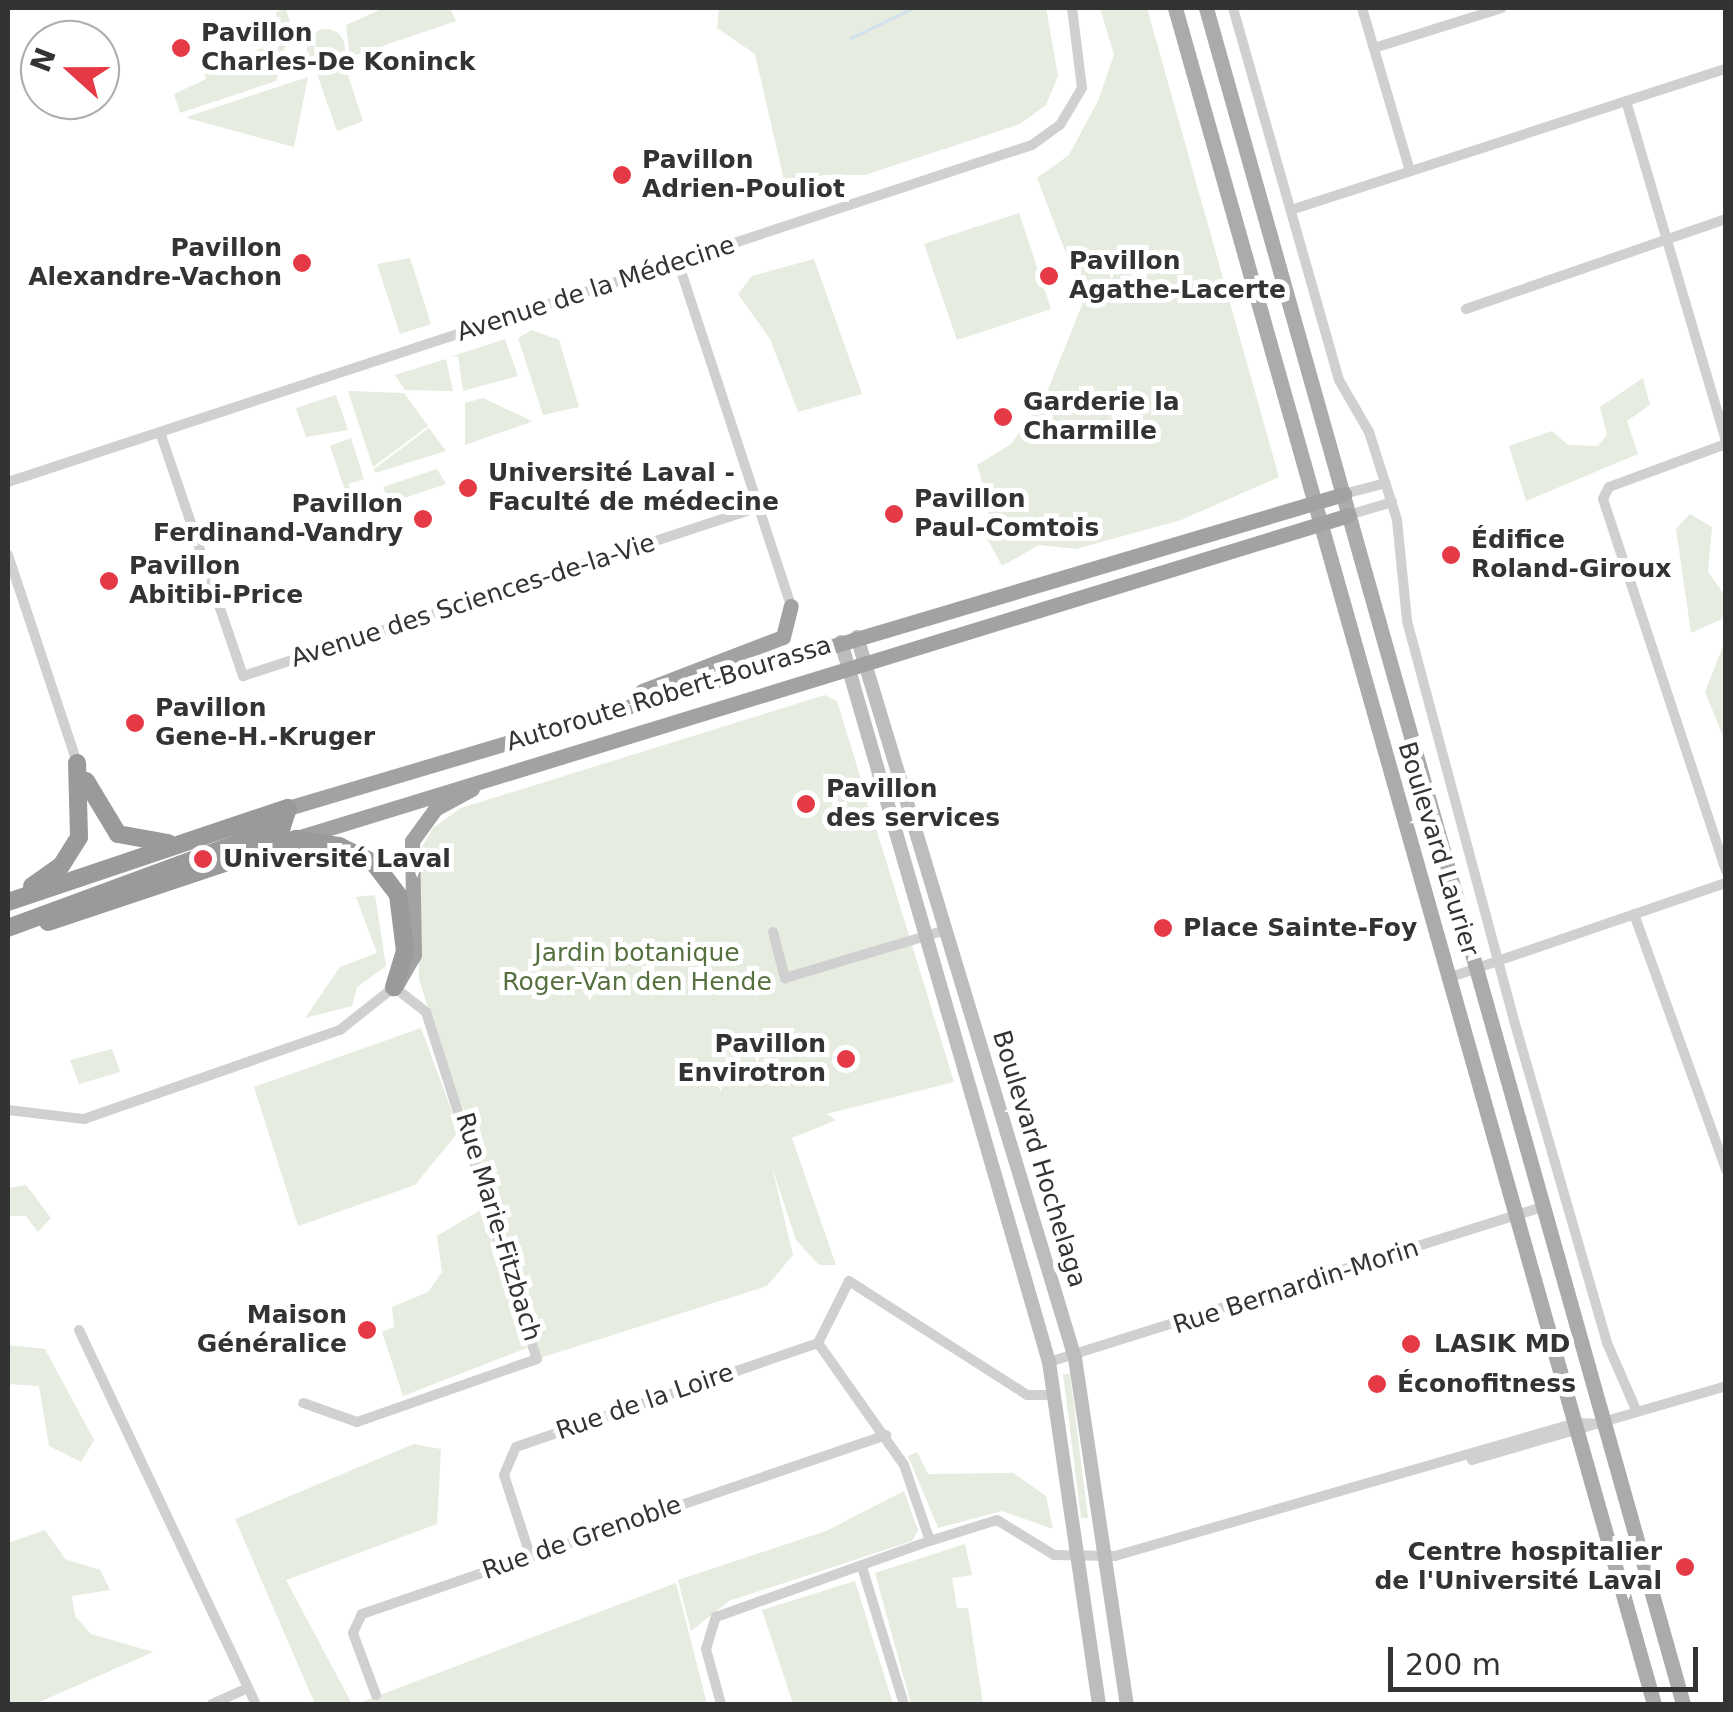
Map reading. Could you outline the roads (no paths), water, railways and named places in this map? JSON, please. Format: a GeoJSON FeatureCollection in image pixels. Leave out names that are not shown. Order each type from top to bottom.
{"type":"FeatureCollection","features":[{"type":"Feature","properties":{"kind":"highway","name":"Autoroute Robert-Bourassa"},"geometry":{"type":"LineString","coordinates":[[8,900],[512,739],[1344,494]]}},
{"type":"Feature","properties":{"kind":"highway","name":"Autoroute Robert-Bourassa"},"geometry":{"type":"LineString","coordinates":[[8,931],[531,760],[1349,514]]}},
{"type":"Feature","properties":{"kind":"highway"},"geometry":{"type":"LineString","coordinates":[[512,739],[783,637],[791,606]]}},
{"type":"Feature","properties":{"kind":"highway"},"geometry":{"type":"LineString","coordinates":[[394,987],[414,954],[406,871],[418,830],[452,798],[531,760]]}},
{"type":"Feature","properties":{"kind":"highway"},"geometry":{"type":"LineString","coordinates":[[77,763],[115,831],[184,842]]}},
{"type":"Feature","properties":{"kind":"highway"},"geometry":{"type":"LineString","coordinates":[[8,900],[74,848],[84,812],[77,763]]}},
{"type":"Feature","properties":{"kind":"highway"},"geometry":{"type":"LineString","coordinates":[[8,931],[282,827],[288,808]]}},
{"type":"Feature","properties":{"kind":"highway"},"geometry":{"type":"LineString","coordinates":[[296,839],[352,850],[386,874],[404,919],[394,987]]}},
{"type":"Feature","properties":{"kind":"main road"},"geometry":{"type":"LineString","coordinates":[[1164,8],[1194,75]]}},
{"type":"Feature","properties":{"kind":"main road","name":"Boulevard Laurier"},"geometry":{"type":"LineString","coordinates":[[1175,8],[1654,1704]]}},
{"type":"Feature","properties":{"kind":"main road","name":"Boulevard Laurier"},"geometry":{"type":"LineString","coordinates":[[1206,8],[1682,1704]]}},
{"type":"Feature","properties":{"kind":"main road","name":"Boulevard Hochelaga"},"geometry":{"type":"LineString","coordinates":[[849,640],[865,661],[1076,1358],[1127,1704]]}},
{"type":"Feature","properties":{"kind":"main road","name":"Boulevard Hochelaga"},"geometry":{"type":"LineString","coordinates":[[849,640],[848,666],[1048,1362],[1073,1558],[1098,1704]]}},
{"type":"Feature","properties":{"kind":"street","name":"Avenue de la Médecine"},"geometry":{"type":"LineString","coordinates":[[8,482],[1041,140],[1082,88],[1072,8]]}},
{"type":"Feature","properties":{"kind":"street","name":"Boulevard Laurier"},"geometry":{"type":"LineString","coordinates":[[1233,8],[1339,380],[1392,502],[1408,621],[1498,960],[1607,1342],[1638,1412]]}},
{"type":"Feature","properties":{"kind":"street"},"geometry":{"type":"LineString","coordinates":[[1362,8],[1410,171]]}},
{"type":"Feature","properties":{"kind":"street"},"geometry":{"type":"LineString","coordinates":[[1374,48],[1502,8]]}},
{"type":"Feature","properties":{"kind":"street"},"geometry":{"type":"LineString","coordinates":[[1291,210],[1726,69]]}},
{"type":"Feature","properties":{"kind":"street"},"geometry":{"type":"LineString","coordinates":[[1626,101],[1662,242],[1726,442],[1605,492],[1726,870]]}},
{"type":"Feature","properties":{"kind":"street"},"geometry":{"type":"LineString","coordinates":[[1466,310],[1726,219]]}},
{"type":"Feature","properties":{"kind":"street"},"geometry":{"type":"LineString","coordinates":[[678,262],[791,606]]}},
{"type":"Feature","properties":{"kind":"street","name":"Avenue des Sciences-de-la-Vie"},"geometry":{"type":"LineString","coordinates":[[160,432],[243,676],[759,507]]}},
{"type":"Feature","properties":{"kind":"street"},"geometry":{"type":"LineString","coordinates":[[1344,494],[1386,483]]}},
{"type":"Feature","properties":{"kind":"street"},"geometry":{"type":"LineString","coordinates":[[1349,514],[1392,502]]}},
{"type":"Feature","properties":{"kind":"street"},"geometry":{"type":"LineString","coordinates":[[8,555],[77,763]]}},
{"type":"Feature","properties":{"kind":"street"},"geometry":{"type":"LineString","coordinates":[[1451,977],[1726,883]]}},
{"type":"Feature","properties":{"kind":"street"},"geometry":{"type":"LineString","coordinates":[[1634,914],[1726,1170]]}},
{"type":"Feature","properties":{"kind":"street"},"geometry":{"type":"LineString","coordinates":[[773,932],[786,978],[946,930]]}},
{"type":"Feature","properties":{"kind":"street"},"geometry":{"type":"LineString","coordinates":[[8,1110],[84,1120],[352,1025],[394,987]]}},
{"type":"Feature","properties":{"kind":"street","name":"Rue Marie-Fitzbach"},"geometry":{"type":"LineString","coordinates":[[303,1402],[357,1422],[537,1359],[444,1046],[426,1012],[394,987]]}},
{"type":"Feature","properties":{"kind":"street","name":"Rue Bernardin-Morin"},"geometry":{"type":"LineString","coordinates":[[1048,1362],[1076,1358],[1542,1207]]}},
{"type":"Feature","properties":{"kind":"street"},"geometry":{"type":"LineString","coordinates":[[930,1541],[886,1434],[818,1343],[848,1280],[1027,1395],[1053,1395]]}},
{"type":"Feature","properties":{"kind":"street"},"geometry":{"type":"LineString","coordinates":[[79,1330],[256,1704]]}},
{"type":"Feature","properties":{"kind":"street","name":"Rue de la Loire"},"geometry":{"type":"LineString","coordinates":[[530,1555],[504,1476],[516,1447],[818,1343]]}},
{"type":"Feature","properties":{"kind":"street"},"geometry":{"type":"LineString","coordinates":[[721,1704],[709,1627],[730,1609],[930,1541],[997,1520],[1073,1558],[1103,1558],[1603,1424],[1726,1386]]}},
{"type":"Feature","properties":{"kind":"street","name":"Rue de Grenoble"},"geometry":{"type":"LineString","coordinates":[[376,1695],[352,1632],[362,1614],[886,1434]]}},
{"type":"Feature","properties":{"kind":"street"},"geometry":{"type":"LineString","coordinates":[[862,1566],[904,1704]]}},
{"type":"Feature","properties":{"kind":"street"},"geometry":{"type":"LineString","coordinates":[[212,1704],[248,1688]]}},
{"type":"Feature","properties":{"kind":"waterway"},"geometry":{"type":"LineString","coordinates":[[851,38],[913,8]]}},
{"type":"Feature","properties":{"kind":"place","name":"Pavillon Charles-De Koninck"},"geometry":{"type":"Point","coordinates":[181,48]}},
{"type":"Feature","properties":{"kind":"place","name":"Pavillon Adrien-Pouliot"},"geometry":{"type":"Point","coordinates":[622,175]}},
{"type":"Feature","properties":{"kind":"place","name":"Pavillon Alexandre-Vachon"},"geometry":{"type":"Point","coordinates":[302,263]}},
{"type":"Feature","properties":{"kind":"place","name":"Pavillon Agathe-Lacerte"},"geometry":{"type":"Point","coordinates":[1049,276]}},
{"type":"Feature","properties":{"kind":"place","name":"Garderie la Charmille"},"geometry":{"type":"Point","coordinates":[1003,417]}},
{"type":"Feature","properties":{"kind":"place","name":"Université Laval - Faculté de médecine"},"geometry":{"type":"Point","coordinates":[468,488]}},
{"type":"Feature","properties":{"kind":"place","name":"Pavillon Paul-Comtois"},"geometry":{"type":"Point","coordinates":[894,514]}},
{"type":"Feature","properties":{"kind":"place","name":"Pavillon Ferdinand-Vandry"},"geometry":{"type":"Point","coordinates":[423,519]}},
{"type":"Feature","properties":{"kind":"place","name":"Édifice Roland-Giroux"},"geometry":{"type":"Point","coordinates":[1451,555]}},
{"type":"Feature","properties":{"kind":"place","name":"Pavillon Abitibi-Price"},"geometry":{"type":"Point","coordinates":[109,581]}},
{"type":"Feature","properties":{"kind":"place","name":"Pavillon Gene-H.-Kruger"},"geometry":{"type":"Point","coordinates":[135,723]}},
{"type":"Feature","properties":{"kind":"place","name":"Pavillon des services"},"geometry":{"type":"Point","coordinates":[806,804]}},
{"type":"Feature","properties":{"kind":"place","name":"Université Laval"},"geometry":{"type":"Point","coordinates":[203,859]}},
{"type":"Feature","properties":{"kind":"place","name":"Place Sainte-Foy"},"geometry":{"type":"Point","coordinates":[1163,928]}},
{"type":"Feature","properties":{"kind":"place","name":"Pavillon Envirotron"},"geometry":{"type":"Point","coordinates":[846,1059]}},
{"type":"Feature","properties":{"kind":"place","name":"Maison Généralice"},"geometry":{"type":"Point","coordinates":[367,1330]}},
{"type":"Feature","properties":{"kind":"place","name":"LASIK MD"},"geometry":{"type":"Point","coordinates":[1411,1344]}},
{"type":"Feature","properties":{"kind":"place","name":"Éconofitness"},"geometry":{"type":"Point","coordinates":[1377,1384]}},
{"type":"Feature","properties":{"kind":"place","name":"Centre hospitalier de l'Université Laval"},"geometry":{"type":"Point","coordinates":[1685,1567]}},
{"type":"Feature","properties":{"kind":"park label","name":"Jardin botanique Roger-Van den Hende"},"geometry":{"type":"Point","coordinates":[637,968]}}]}
